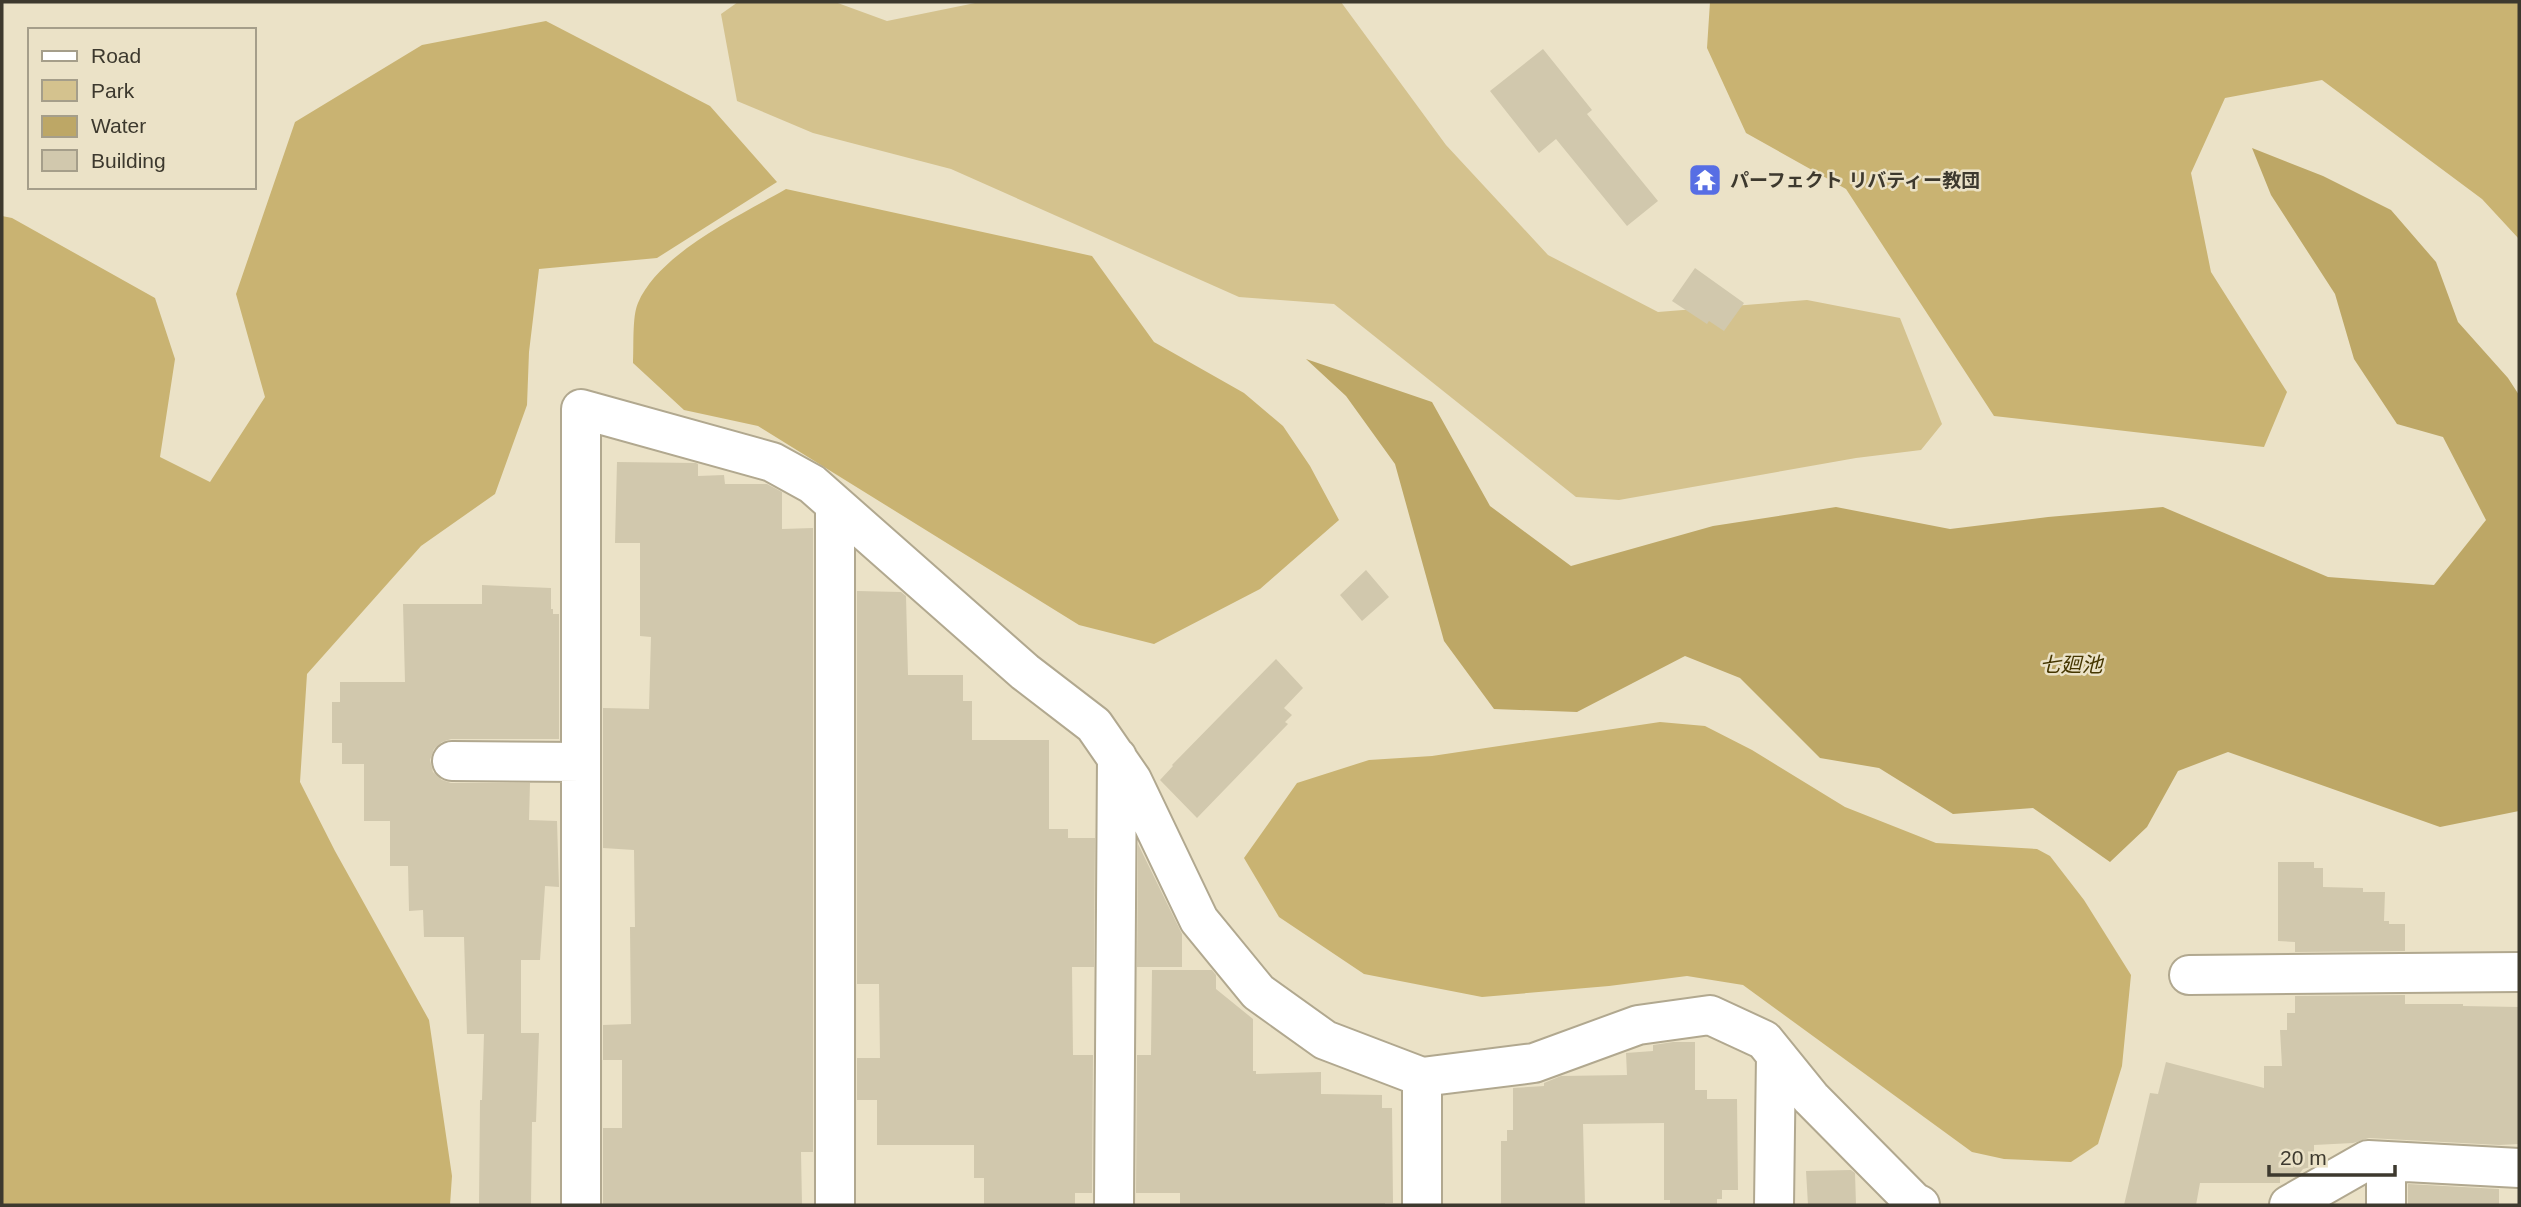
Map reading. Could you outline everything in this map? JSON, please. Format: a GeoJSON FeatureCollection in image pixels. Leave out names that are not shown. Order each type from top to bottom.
{"type":"FeatureCollection","features":[{"type":"Feature","properties":{"kind":"street"},"geometry":{"type":"LineString","coordinates":[[580,1205],[580,409],[772,462],[812,484],[1025,673],[1094,725],[1132,780],[1199,919],[1258,992],[1325,1040],[1422,1077],[1534,1063],[1638,1025],[1710,1015],[1764,1040],[1811,1098],[1920,1205]]}},
{"type":"Feature","properties":{"kind":"street"},"geometry":{"type":"LineString","coordinates":[[835,505],[835,1205]]}},
{"type":"Feature","properties":{"kind":"street"},"geometry":{"type":"LineString","coordinates":[[1114,1205],[1117,757]]}},
{"type":"Feature","properties":{"kind":"street"},"geometry":{"type":"LineString","coordinates":[[452,761],[580,762]]}},
{"type":"Feature","properties":{"kind":"street"},"geometry":{"type":"LineString","coordinates":[[2189,975],[2519,972]]}},
{"type":"Feature","properties":{"kind":"street"},"geometry":{"type":"LineString","coordinates":[[1774,1205],[1776,1055]]}},
{"type":"Feature","properties":{"kind":"street"},"geometry":{"type":"LineString","coordinates":[[1422,1077],[1422,1205]]}},
{"type":"Feature","properties":{"kind":"street"},"geometry":{"type":"LineString","coordinates":[[2289,1205],[2368,1160],[2519,1168]]}},
{"type":"Feature","properties":{"kind":"street"},"geometry":{"type":"LineString","coordinates":[[2386,1161],[2386,1205]]}},
{"type":"Feature","properties":{"kind":"green space"},"geometry":{"type":"Polygon","coordinates":[[[738,2],[835,2],[887,21],[980,2],[1341,2],[1446,145],[1548,255],[1658,312],[1807,300],[1900,318],[1942,424],[1921,450],[1856,458],[1619,500],[1576,497],[1334,304],[1239,297],[951,169],[813,133],[737,101],[721,14],[738,2]]]}},
{"type":"Feature","properties":{"kind":"shaded area"},"geometry":{"type":"Polygon","coordinates":[[[1710,2],[2519,2],[2519,239],[2482,199],[2322,80],[2225,98],[2191,173],[2211,272],[2287,392],[2264,447],[1994,416],[1846,189],[1746,133],[1707,48],[1710,2]]]}},
{"type":"Feature","properties":{"kind":"shaded area"},"geometry":{"type":"Polygon","coordinates":[[[546,21],[710,106],[777,182],[657,258],[539,269],[529,352],[527,405],[495,494],[421,546],[307,674],[300,782],[335,851],[429,1020],[452,1176],[450,1205],[2,1205],[2,216],[12,218],[155,298],[175,359],[160,457],[210,482],[265,397],[236,294],[295,122],[422,45],[546,21]]]}},
{"type":"Feature","properties":{"kind":"shaded area"},"geometry":{"type":"Polygon","coordinates":[[[786,189],[1092,256],[1154,342],[1244,393],[1283,426],[1310,466],[1339,520],[1260,589],[1154,644],[1079,625],[758,426],[684,410],[633,363],[634,323],[638,303],[649,285],[682,252],[725,223],[786,189]]]}},
{"type":"Feature","properties":{"kind":"shaded area"},"geometry":{"type":"Polygon","coordinates":[[[1660,722],[1705,726],[1752,750],[1845,807],[1936,843],[2037,849],[2050,856],[2084,900],[2131,975],[2122,1066],[2098,1144],[2071,1162],[2004,1159],[1972,1152],[1743,985],[1687,976],[1482,997],[1364,974],[1279,917],[1244,858],[1297,783],[1369,760],[1432,756],[1660,722]]]}},
{"type":"Feature","properties":{"kind":"water","name":"七廻池"},"geometry":{"type":"Polygon","coordinates":[[[2252,148],[2323,176],[2391,210],[2436,262],[2458,322],[2508,378],[2519,395],[2519,811],[2440,827],[2228,752],[2178,771],[2147,827],[2110,862],[2033,808],[1953,814],[1879,768],[1820,758],[1740,678],[1685,656],[1577,712],[1494,709],[1444,641],[1395,464],[1346,396],[1306,359],[1432,402],[1490,506],[1571,566],[1713,526],[1836,507],[1950,529],[2163,507],[2328,577],[2434,585],[2486,520],[2443,437],[2397,424],[2354,359],[2335,294],[2271,195],[2252,148]]]}},
{"type":"Feature","properties":{"kind":"building"},"geometry":{"type":"Polygon","coordinates":[[[1543,49],[1592,110],[1587,114],[1658,201],[1627,226],[1556,139],[1539,153],[1490,91],[1543,49]]]}},
{"type":"Feature","properties":{"kind":"building"},"geometry":{"type":"Polygon","coordinates":[[[1695,268],[1744,303],[1724,331],[1709,321],[1707,324],[1672,301],[1695,268]]]}},
{"type":"Feature","properties":{"kind":"building"},"geometry":{"type":"Polygon","coordinates":[[[617,462],[696,463],[698,476],[724,475],[725,484],[767,484],[782,492],[782,529],[813,528],[813,1152],[801,1152],[802,1205],[603,1205],[603,1128],[622,1128],[622,1060],[603,1060],[603,1025],[631,1024],[630,927],[635,927],[634,850],[603,848],[603,708],[649,709],[651,637],[640,636],[640,543],[615,543],[617,462]]]}},
{"type":"Feature","properties":{"kind":"building"},"geometry":{"type":"Polygon","coordinates":[[[1366,570],[1389,597],[1362,621],[1340,595],[1366,570]]]}},
{"type":"Feature","properties":{"kind":"building"},"geometry":{"type":"Polygon","coordinates":[[[482,585],[551,588],[551,609],[553,614],[559,614],[559,739],[451,739],[434,749],[430,760],[433,772],[442,780],[451,783],[530,783],[529,820],[557,821],[559,887],[545,886],[540,960],[521,960],[521,1033],[539,1033],[536,1122],[532,1122],[531,1205],[479,1205],[484,1034],[467,1034],[464,937],[424,937],[423,910],[409,911],[408,866],[390,866],[390,821],[364,821],[364,764],[342,764],[342,743],[332,743],[332,702],[340,702],[340,682],[405,682],[403,604],[482,604],[482,585]]]}},
{"type":"Feature","properties":{"kind":"building"},"geometry":{"type":"Polygon","coordinates":[[[857,591],[901,592],[906,596],[908,675],[963,675],[963,701],[972,701],[972,740],[1049,740],[1049,829],[1068,829],[1068,838],[1095,838],[1094,967],[1072,967],[1073,1055],[1093,1055],[1092,1193],[1075,1193],[1075,1205],[984,1205],[984,1178],[974,1178],[974,1145],[877,1145],[877,1100],[857,1100],[857,1058],[880,1058],[879,984],[857,984],[857,591]]]}},
{"type":"Feature","properties":{"kind":"building"},"geometry":{"type":"Polygon","coordinates":[[[1276,659],[1303,688],[1284,708],[1292,715],[1285,722],[1288,724],[1197,818],[1160,780],[1276,659]]]}},
{"type":"Feature","properties":{"kind":"building"},"geometry":{"type":"Polygon","coordinates":[[[1138,844],[1182,934],[1182,967],[1137,967],[1138,844]]]}},
{"type":"Feature","properties":{"kind":"building"},"geometry":{"type":"Polygon","coordinates":[[[2278,862],[2314,862],[2314,868],[2323,868],[2323,887],[2363,888],[2363,892],[2385,892],[2384,921],[2389,921],[2389,924],[2405,924],[2405,951],[2295,952],[2295,942],[2278,941],[2278,862]]]}},
{"type":"Feature","properties":{"kind":"building"},"geometry":{"type":"Polygon","coordinates":[[[1152,970],[1212,970],[1216,975],[1216,989],[1253,1019],[1253,1071],[1256,1071],[1256,1074],[1321,1072],[1321,1094],[1382,1095],[1382,1108],[1392,1108],[1393,1203],[1180,1205],[1180,1193],[1136,1193],[1137,1055],[1151,1055],[1152,970]]]}},
{"type":"Feature","properties":{"kind":"building"},"geometry":{"type":"Polygon","coordinates":[[[2405,995],[2405,1004],[2519,1007],[2519,1144],[2369,1138],[2353,1143],[2314,1145],[2314,1166],[2303,1169],[2300,1173],[2280,1173],[2280,1183],[2200,1183],[2196,1205],[2124,1205],[2150,1093],[2158,1094],[2166,1062],[2264,1088],[2264,1066],[2282,1066],[2280,1030],[2287,1030],[2287,1013],[2295,1013],[2295,996],[2405,995]]]}},
{"type":"Feature","properties":{"kind":"building"},"geometry":{"type":"Polygon","coordinates":[[[1695,1042],[1695,1090],[1707,1090],[1707,1099],[1737,1099],[1738,1190],[1722,1190],[1722,1199],[1717,1199],[1717,1205],[1670,1205],[1670,1200],[1664,1200],[1664,1123],[1583,1124],[1585,1205],[1501,1205],[1501,1141],[1507,1141],[1507,1130],[1513,1130],[1513,1088],[1544,1086],[1544,1083],[1561,1076],[1627,1075],[1626,1053],[1653,1051],[1653,1045],[1695,1042]]]}},
{"type":"Feature","properties":{"kind":"building"},"geometry":{"type":"Polygon","coordinates":[[[1851,1170],[1855,1173],[1856,1205],[1808,1205],[1806,1171],[1851,1170]]]}},
{"type":"Feature","properties":{"kind":"building"},"geometry":{"type":"Polygon","coordinates":[[[2408,1184],[2499,1189],[2499,1205],[2408,1205],[2408,1184]]]}},
{"type":"Feature","properties":{"kind":"place","name":"パーフェクト リバティー教団"},"geometry":{"type":"Point","coordinates":[1705,180]}}]}
